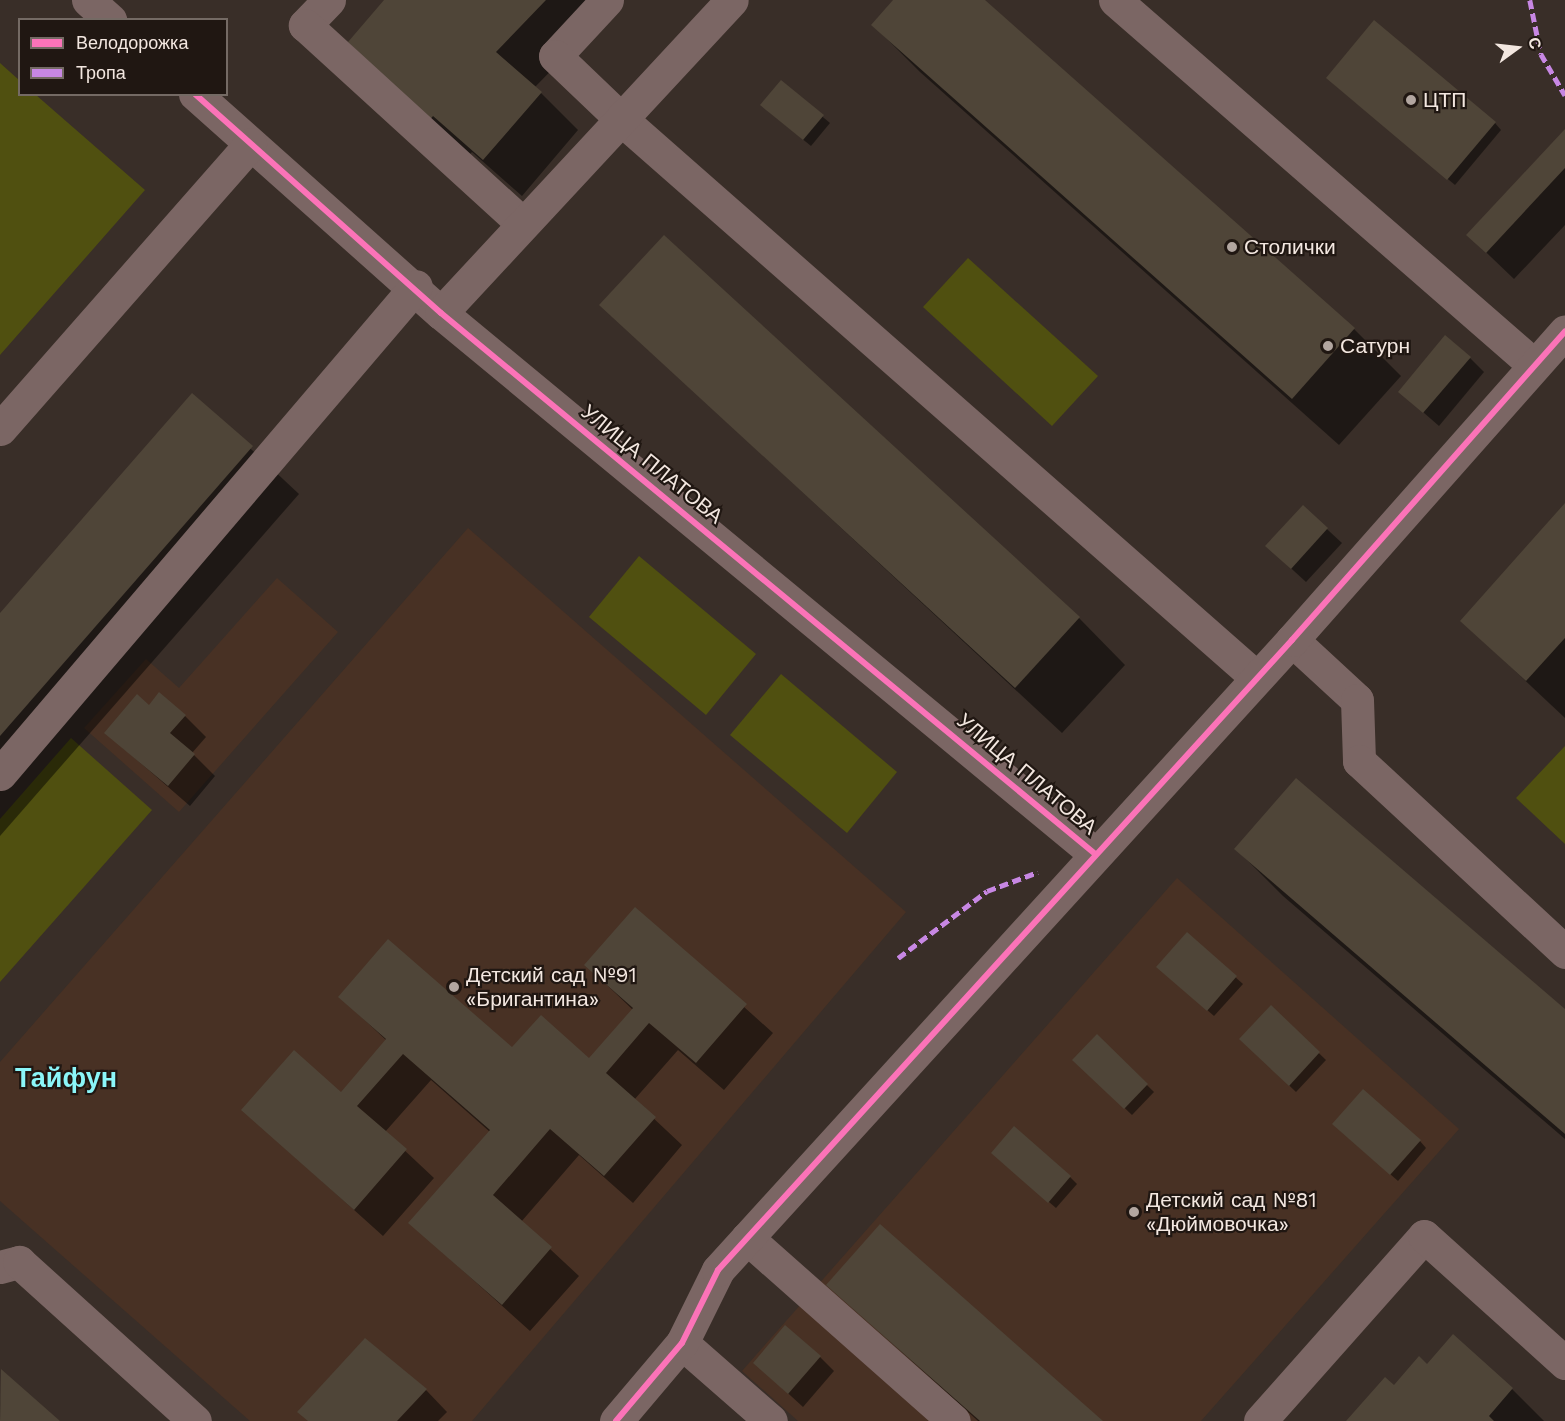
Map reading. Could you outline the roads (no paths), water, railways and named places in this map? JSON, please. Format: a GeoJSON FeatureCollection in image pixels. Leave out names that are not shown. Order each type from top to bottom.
{"type":"FeatureCollection","features":[{"type":"Feature","properties":{"kind":"street"},"geometry":{"type":"LineString","coordinates":[[88,0],[108,18]]}},
{"type":"Feature","properties":{"kind":"street"},"geometry":{"type":"LineString","coordinates":[[328,0],[305,25],[523,224]]}},
{"type":"Feature","properties":{"kind":"street"},"geometry":{"type":"LineString","coordinates":[[607,0],[555,56],[621,119],[1256,677]]}},
{"type":"Feature","properties":{"kind":"street"},"geometry":{"type":"LineString","coordinates":[[441,313],[732,0]]}},
{"type":"Feature","properties":{"kind":"street"},"geometry":{"type":"LineString","coordinates":[[1114,0],[1534,365]]}},
{"type":"Feature","properties":{"kind":"street","name":"УЛИЦА ПЛАТОВА"},"geometry":{"type":"LineString","coordinates":[[197,96],[416,286],[441,313],[1094,853]]}},
{"type":"Feature","properties":{"kind":"street"},"geometry":{"type":"LineString","coordinates":[[0,429],[250,144]]}},
{"type":"Feature","properties":{"kind":"street"},"geometry":{"type":"LineString","coordinates":[[0,774],[416,286]]}},
{"type":"Feature","properties":{"kind":"street"},"geometry":{"type":"LineString","coordinates":[[616,1421],[682,1343],[718,1270],[1094,853],[1292,640],[1565,331]]}},
{"type":"Feature","properties":{"kind":"street"},"geometry":{"type":"LineString","coordinates":[[1292,640],[1357,700],[1359,761],[1565,952]]}},
{"type":"Feature","properties":{"kind":"street"},"geometry":{"type":"LineString","coordinates":[[1260,1421],[1424,1236],[1565,1362]]}},
{"type":"Feature","properties":{"kind":"street"},"geometry":{"type":"LineString","coordinates":[[747,1238],[954,1421]]}},
{"type":"Feature","properties":{"kind":"street"},"geometry":{"type":"LineString","coordinates":[[0,1267],[19,1262],[195,1421]]}},
{"type":"Feature","properties":{"kind":"street"},"geometry":{"type":"LineString","coordinates":[[682,1343],[771,1421]]}},
{"type":"Feature","properties":{"kind":"place","name":"ЦТП"},"geometry":{"type":"Point","coordinates":[1411,100]}},
{"type":"Feature","properties":{"kind":"place","name":"Столички"},"geometry":{"type":"Point","coordinates":[1232,247]}},
{"type":"Feature","properties":{"kind":"place","name":"Сатурн"},"geometry":{"type":"Point","coordinates":[1328,346]}},
{"type":"Feature","properties":{"kind":"place","name":"Детский сад №91 «Бригантина»"},"geometry":{"type":"Point","coordinates":[454,987]}},
{"type":"Feature","properties":{"kind":"place","name":"Детский сад №81 «Дюймовочка»"},"geometry":{"type":"Point","coordinates":[1134,1212]}},
{"type":"Feature","properties":{"kind":"district","name":"Тайфун"},"geometry":{"type":"Point","coordinates":[66,1079]}}]}
